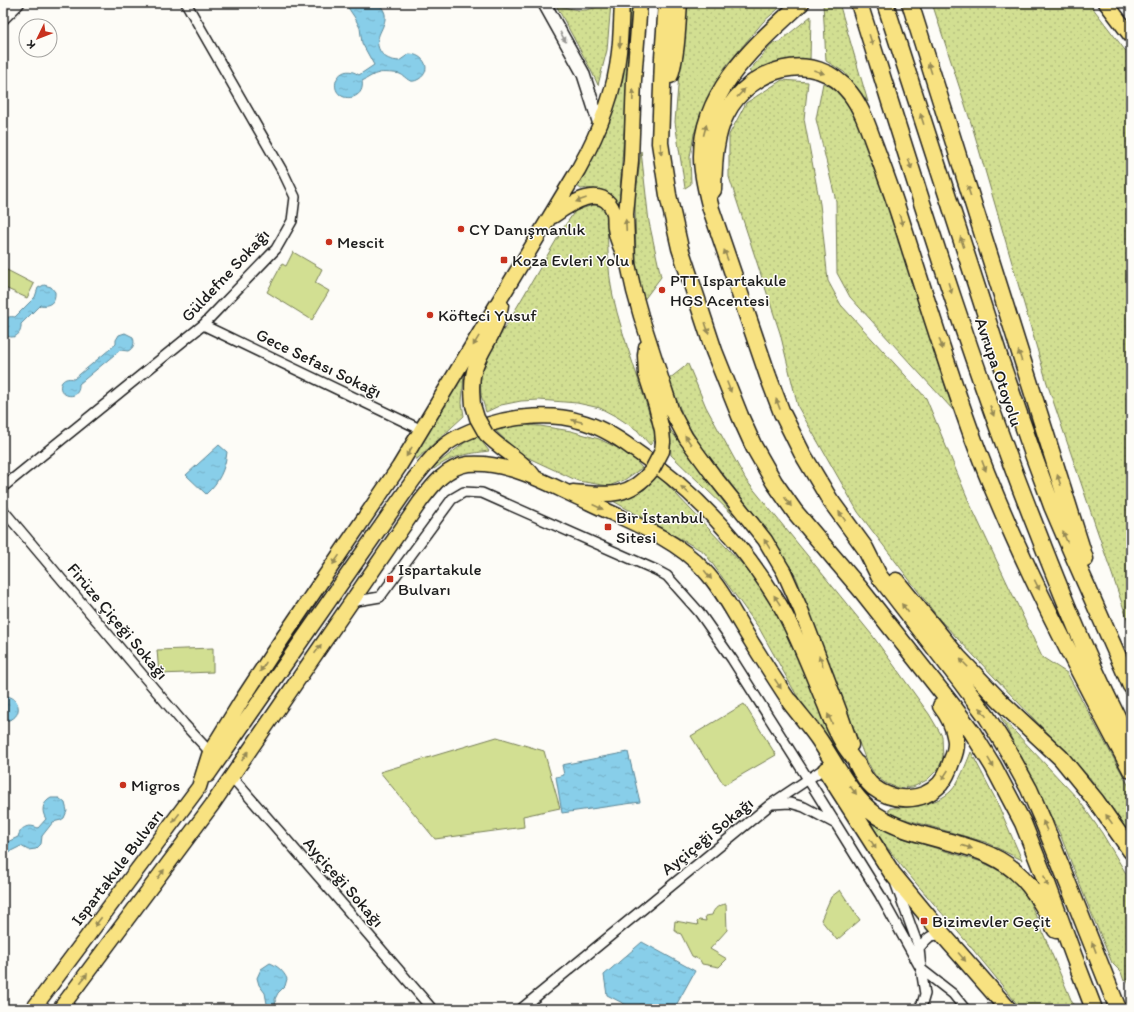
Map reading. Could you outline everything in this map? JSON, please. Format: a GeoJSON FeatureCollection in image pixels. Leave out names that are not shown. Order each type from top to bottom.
{"type":"FeatureCollection","features":[{"type":"Feature","properties":{"kind":"highway"},"geometry":{"type":"LineString","coordinates":[[667,3],[663,58],[660,143],[668,195],[680,248],[714,351],[743,422],[754,447],[774,482],[791,506],[952,705],[993,766],[1023,823],[1051,892],[1094,1009]]}},
{"type":"Feature","properties":{"kind":"highway"},"geometry":{"type":"LineString","coordinates":[[661,110],[673,62],[679,3]]}},
{"type":"Feature","properties":{"kind":"highway"},"geometry":{"type":"LineString","coordinates":[[801,3],[750,51],[732,73],[721,90],[710,111],[704,135],[702,158],[706,190],[768,376],[782,413],[802,453],[830,500],[865,548],[917,605],[958,657],[1001,702],[1061,758],[1096,801],[1131,852]]}},
{"type":"Feature","properties":{"kind":"highway","name":"Avrupa Otoyolu"},"geometry":{"type":"LineString","coordinates":[[859,3],[929,225],[978,375],[998,430],[1071,617],[1131,744]]}},
{"type":"Feature","properties":{"kind":"highway","name":"Avrupa Otoyolu"},"geometry":{"type":"LineString","coordinates":[[885,3],[1001,362],[1034,457],[1052,506],[1131,686]]}},
{"type":"Feature","properties":{"kind":"highway"},"geometry":{"type":"LineString","coordinates":[[910,3],[1085,560],[1097,611]]}},
{"type":"Feature","properties":{"kind":"highway"},"geometry":{"type":"LineString","coordinates":[[712,209],[715,154],[720,128],[726,114],[735,100],[750,84],[758,78],[781,69],[793,67],[817,70],[829,75],[849,92],[863,115],[884,170],[951,375],[989,480],[1046,604],[1131,770]]}},
{"type":"Feature","properties":{"kind":"highway"},"geometry":{"type":"LineString","coordinates":[[865,548],[879,576],[987,717],[1029,789],[1119,1009]]}},
{"type":"Feature","properties":{"kind":"highway"},"geometry":{"type":"LineString","coordinates":[[857,764],[863,775],[872,786],[886,794],[900,799],[915,797],[928,792],[939,784],[948,772],[954,754],[956,737],[950,717],[914,668],[902,642]]}},
{"type":"Feature","properties":{"kind":"highway"},"geometry":{"type":"LineString","coordinates":[[790,702],[818,738],[836,767],[864,803],[875,814],[895,825],[916,833],[990,854],[1004,862],[1027,883],[1044,906],[1053,925],[1074,957]]}},
{"type":"Feature","properties":{"kind":"highway"},"geometry":{"type":"LineString","coordinates":[[790,702],[824,768],[892,873],[944,936],[1008,1009]]}},
{"type":"Feature","properties":{"kind":"main road","name":"Ispartakule Bulvarı"},"geometry":{"type":"LineString","coordinates":[[33,1009],[199,786],[210,752],[272,654],[374,505],[422,430],[578,170],[600,126],[611,90],[619,53],[622,3]]}},
{"type":"Feature","properties":{"kind":"main road"},"geometry":{"type":"LineString","coordinates":[[640,3],[634,80],[631,160],[626,214],[628,264],[634,291],[672,412],[686,438],[713,475],[765,540],[784,572],[801,610],[839,710],[857,764]]}},
{"type":"Feature","properties":{"kind":"main road"},"geometry":{"type":"LineString","coordinates":[[1106,3],[1131,36]]}},
{"type":"Feature","properties":{"kind":"main road"},"geometry":{"type":"LineString","coordinates":[[548,219],[566,206],[581,199],[591,196],[602,198],[610,206],[614,214],[615,229],[619,244],[628,264]]}},
{"type":"Feature","properties":{"kind":"main road"},"geometry":{"type":"LineString","coordinates":[[503,295],[496,326],[475,368],[472,382],[473,405],[477,418],[486,434],[502,449],[528,469],[536,479]]}},
{"type":"Feature","properties":{"kind":"main road"},"geometry":{"type":"LineString","coordinates":[[563,491],[607,495],[622,492],[636,486],[645,479],[652,470],[662,450],[663,442],[658,412],[646,375],[645,355],[648,338]]}},
{"type":"Feature","properties":{"kind":"main road"},"geometry":{"type":"LineString","coordinates":[[199,786],[414,479],[433,455],[456,437],[472,430],[502,420],[524,417],[578,420],[602,429],[649,459],[698,502],[741,549],[780,606],[802,651],[843,746],[857,764]]}},
{"type":"Feature","properties":{"kind":"main road"},"geometry":{"type":"LineString","coordinates":[[60,1009],[144,898],[231,776],[429,489],[445,474],[459,466],[478,464],[512,469],[563,491],[664,540],[686,554],[704,570],[719,589],[790,702]]}},
{"type":"Feature","properties":{"kind":"street"},"geometry":{"type":"LineString","coordinates":[[3,18],[18,3]]}},
{"type":"Feature","properties":{"kind":"street","name":"Güldefne Sokağı"},"geometry":{"type":"LineString","coordinates":[[3,487],[203,325],[276,249],[292,221],[295,197],[284,174],[186,3]]}},
{"type":"Feature","properties":{"kind":"street"},"geometry":{"type":"LineString","coordinates":[[544,3],[583,74],[600,126]]}},
{"type":"Feature","properties":{"kind":"street","name":"Gece Sefası Sokağı"},"geometry":{"type":"LineString","coordinates":[[203,325],[422,430]]}},
{"type":"Feature","properties":{"kind":"street"},"geometry":{"type":"LineString","coordinates":[[352,602],[380,597],[452,499],[464,492],[482,492],[667,576],[699,612],[732,659],[880,895],[921,969],[953,994],[966,1009]]}},
{"type":"Feature","properties":{"kind":"street","name":"Firüze Çiçeği Sokağı"},"geometry":{"type":"LineString","coordinates":[[3,510],[184,724],[210,752]]}},
{"type":"Feature","properties":{"kind":"street"},"geometry":{"type":"LineString","coordinates":[[771,804],[824,768]]}},
{"type":"Feature","properties":{"kind":"street","name":"Ayçiçeği Sokağı"},"geometry":{"type":"LineString","coordinates":[[231,776],[432,1009]]}},
{"type":"Feature","properties":{"kind":"street","name":"Ayçiçeği Sokağı"},"geometry":{"type":"LineString","coordinates":[[521,1009],[771,804],[790,803],[804,807],[836,823]]}},
{"type":"Feature","properties":{"kind":"street"},"geometry":{"type":"LineString","coordinates":[[892,873],[919,948],[926,994],[918,1009]]}},
{"type":"Feature","properties":{"kind":"street"},"geometry":{"type":"LineString","coordinates":[[919,948],[928,938],[935,934],[944,936]]}},
{"type":"Feature","properties":{"kind":"green space"},"geometry":{"type":"Polygon","coordinates":[[[604,3],[611,3],[607,50],[598,85],[556,5],[586,10],[592,9],[604,3]]]}},
{"type":"Feature","properties":{"kind":"green space"},"geometry":{"type":"Polygon","coordinates":[[[628,3],[633,3],[619,204],[602,192],[586,188],[581,189],[577,186],[599,145],[616,101],[628,3]]]}},
{"type":"Feature","properties":{"kind":"green space"},"geometry":{"type":"Polygon","coordinates":[[[685,3],[785,3],[763,22],[725,67],[701,114],[694,134],[690,157],[691,184],[685,188],[675,122],[685,3]]]}},
{"type":"Feature","properties":{"kind":"green space"},"geometry":{"type":"Polygon","coordinates":[[[823,3],[839,3],[868,102],[844,72],[826,61],[823,3]]]}},
{"type":"Feature","properties":{"kind":"green space"},"geometry":{"type":"Polygon","coordinates":[[[932,3],[1089,3],[1131,58],[1131,630],[1047,383],[973,129],[932,3]]]}},
{"type":"Feature","properties":{"kind":"green space"},"geometry":{"type":"Polygon","coordinates":[[[811,16],[810,61],[754,75],[749,71],[773,43],[779,42],[811,16]]]}},
{"type":"Feature","properties":{"kind":"green space"},"geometry":{"type":"Polygon","coordinates":[[[782,80],[808,82],[804,119],[820,204],[828,281],[841,305],[926,398],[970,504],[1042,657],[1067,673],[1131,790],[1131,840],[1090,778],[940,620],[858,512],[798,407],[780,333],[729,177],[729,135],[746,103],[782,80]]]}},
{"type":"Feature","properties":{"kind":"green space"},"geometry":{"type":"Polygon","coordinates":[[[823,83],[835,89],[847,101],[864,133],[953,410],[850,297],[837,273],[836,201],[816,119],[823,83]]]}},
{"type":"Feature","properties":{"kind":"green space"},"geometry":{"type":"Polygon","coordinates":[[[641,151],[649,222],[661,277],[643,301],[636,263],[635,201],[641,151]]]}},
{"type":"Feature","properties":{"kind":"green space"},"geometry":{"type":"Polygon","coordinates":[[[593,205],[598,205],[607,214],[608,255],[611,286],[622,330],[654,430],[655,439],[650,445],[637,430],[600,408],[577,403],[539,400],[521,401],[501,405],[486,412],[481,395],[480,376],[490,353],[564,227],[575,211],[593,205]]]}},
{"type":"Feature","properties":{"kind":"green space"},"geometry":{"type":"Polygon","coordinates":[[[293,252],[322,269],[315,283],[329,291],[312,320],[267,292],[282,264],[286,266],[293,252]]]}},
{"type":"Feature","properties":{"kind":"green space"},"geometry":{"type":"Polygon","coordinates":[[[5,269],[34,284],[27,298],[3,287],[3,273],[5,269]]]}},
{"type":"Feature","properties":{"kind":"green space"},"geometry":{"type":"Polygon","coordinates":[[[688,364],[706,407],[746,480],[872,635],[929,714],[942,736],[943,759],[938,769],[927,780],[913,787],[898,788],[885,783],[875,775],[865,758],[796,577],[767,530],[701,446],[684,419],[669,379],[688,364]]]}},
{"type":"Feature","properties":{"kind":"green space"},"geometry":{"type":"Polygon","coordinates":[[[464,373],[462,403],[464,416],[416,460],[415,454],[464,373]]]}},
{"type":"Feature","properties":{"kind":"green space"},"geometry":{"type":"Polygon","coordinates":[[[519,425],[540,426],[571,431],[599,439],[630,454],[642,468],[624,480],[609,486],[578,481],[520,454],[494,429],[519,425]]]}},
{"type":"Feature","properties":{"kind":"green space"},"geometry":{"type":"Polygon","coordinates":[[[669,428],[734,516],[671,455],[669,428]]]}},
{"type":"Feature","properties":{"kind":"green space"},"geometry":{"type":"Polygon","coordinates":[[[476,434],[489,451],[467,454],[454,458],[434,469],[433,467],[476,434]]]}},
{"type":"Feature","properties":{"kind":"green space"},"geometry":{"type":"Polygon","coordinates":[[[658,475],[761,584],[805,669],[847,769],[811,721],[759,628],[704,552],[613,501],[644,490],[658,475]]]}},
{"type":"Feature","properties":{"kind":"green space"},"geometry":{"type":"Polygon","coordinates":[[[213,648],[213,672],[159,674],[157,650],[213,648]]]}},
{"type":"Feature","properties":{"kind":"green space"},"geometry":{"type":"Polygon","coordinates":[[[744,704],[776,755],[724,785],[708,759],[706,760],[691,736],[744,704]]]}},
{"type":"Feature","properties":{"kind":"green space"},"geometry":{"type":"Polygon","coordinates":[[[1000,716],[1078,799],[1102,833],[1131,882],[1131,988],[1127,979],[1124,981],[1121,972],[1112,963],[1060,834],[1000,716]]]}},
{"type":"Feature","properties":{"kind":"green space"},"geometry":{"type":"Polygon","coordinates":[[[497,737],[544,751],[560,808],[523,816],[524,827],[435,839],[380,772],[497,737]]]}},
{"type":"Feature","properties":{"kind":"green space"},"geometry":{"type":"Polygon","coordinates":[[[971,752],[996,800],[1022,860],[985,842],[887,814],[890,808],[922,805],[945,796],[957,783],[971,752]]]}},
{"type":"Feature","properties":{"kind":"green space"},"geometry":{"type":"Polygon","coordinates":[[[870,823],[902,838],[982,862],[1006,874],[1029,900],[1075,1009],[1021,1009],[970,946],[899,863],[870,823]]]}},
{"type":"Feature","properties":{"kind":"green space"},"geometry":{"type":"Polygon","coordinates":[[[840,890],[860,920],[837,940],[821,920],[831,897],[840,890]]]}},
{"type":"Feature","properties":{"kind":"green space"},"geometry":{"type":"Polygon","coordinates":[[[726,904],[727,930],[710,949],[727,959],[719,967],[702,964],[700,960],[692,956],[681,934],[674,930],[675,921],[698,925],[697,922],[699,920],[706,921],[705,916],[712,915],[717,907],[726,904]]]}},
{"type":"Feature","properties":{"kind":"water"},"geometry":{"type":"Polygon","coordinates":[[[342,3],[379,3],[385,14],[384,24],[378,41],[380,51],[386,57],[396,61],[399,61],[409,54],[419,57],[425,63],[426,67],[423,75],[416,81],[410,81],[399,74],[379,73],[362,81],[361,91],[355,96],[350,98],[344,97],[339,93],[336,89],[336,83],[337,78],[341,74],[352,72],[359,75],[374,65],[362,43],[360,28],[355,18],[349,9],[342,3]]]}},
{"type":"Feature","properties":{"kind":"water"},"geometry":{"type":"Polygon","coordinates":[[[44,285],[51,287],[55,292],[53,301],[46,305],[40,305],[21,324],[20,331],[16,336],[11,337],[4,334],[3,321],[8,317],[15,317],[35,297],[38,288],[44,285]]]}},
{"type":"Feature","properties":{"kind":"water"},"geometry":{"type":"Polygon","coordinates":[[[125,333],[133,337],[134,343],[132,348],[128,351],[120,350],[79,384],[76,394],[72,396],[64,394],[61,391],[60,387],[63,381],[71,378],[74,379],[116,344],[116,340],[119,335],[125,333]]]}},
{"type":"Feature","properties":{"kind":"water"},"geometry":{"type":"Polygon","coordinates":[[[219,445],[227,452],[225,464],[218,480],[206,494],[186,475],[219,445]]]}},
{"type":"Feature","properties":{"kind":"water"},"geometry":{"type":"Polygon","coordinates":[[[3,690],[7,696],[16,701],[18,706],[17,715],[9,720],[3,720],[3,690]]]}},
{"type":"Feature","properties":{"kind":"water"},"geometry":{"type":"Polygon","coordinates":[[[628,752],[640,802],[562,813],[556,777],[564,775],[562,765],[628,752]]]}},
{"type":"Feature","properties":{"kind":"water"},"geometry":{"type":"Polygon","coordinates":[[[51,798],[59,798],[65,803],[67,811],[64,818],[53,822],[42,836],[41,844],[36,849],[28,850],[21,846],[9,852],[3,858],[3,844],[18,837],[23,828],[32,826],[38,828],[46,819],[43,813],[43,807],[51,798]]]}},
{"type":"Feature","properties":{"kind":"water"},"geometry":{"type":"Polygon","coordinates":[[[642,942],[695,971],[674,1009],[634,1009],[607,995],[604,975],[642,942]]]}},
{"type":"Feature","properties":{"kind":"water"},"geometry":{"type":"Polygon","coordinates":[[[270,963],[276,966],[287,979],[285,986],[278,993],[275,999],[276,1009],[268,1009],[265,993],[259,985],[257,978],[261,969],[270,963]]]}},
{"type":"Feature","properties":{"kind":"place","name":"CY Danışmanlık"},"geometry":{"type":"Point","coordinates":[461,229]}},
{"type":"Feature","properties":{"kind":"place","name":"Mescit"},"geometry":{"type":"Point","coordinates":[329,242]}},
{"type":"Feature","properties":{"kind":"place","name":"Koza Evleri Yolu"},"geometry":{"type":"Point","coordinates":[504,260]}},
{"type":"Feature","properties":{"kind":"place","name":"PTT Ispartakule HGS Acentesi"},"geometry":{"type":"Point","coordinates":[662,290]}},
{"type":"Feature","properties":{"kind":"place","name":"Köfteci Yusuf"},"geometry":{"type":"Point","coordinates":[430,315]}},
{"type":"Feature","properties":{"kind":"place","name":"Bir İstanbul Sitesi"},"geometry":{"type":"Point","coordinates":[608,527]}},
{"type":"Feature","properties":{"kind":"place","name":"Ispartakule Bulvarı"},"geometry":{"type":"Point","coordinates":[390,579]}},
{"type":"Feature","properties":{"kind":"place","name":"Migros"},"geometry":{"type":"Point","coordinates":[123,785]}},
{"type":"Feature","properties":{"kind":"place","name":"Bizimevler Geçit"},"geometry":{"type":"Point","coordinates":[924,921]}}]}
